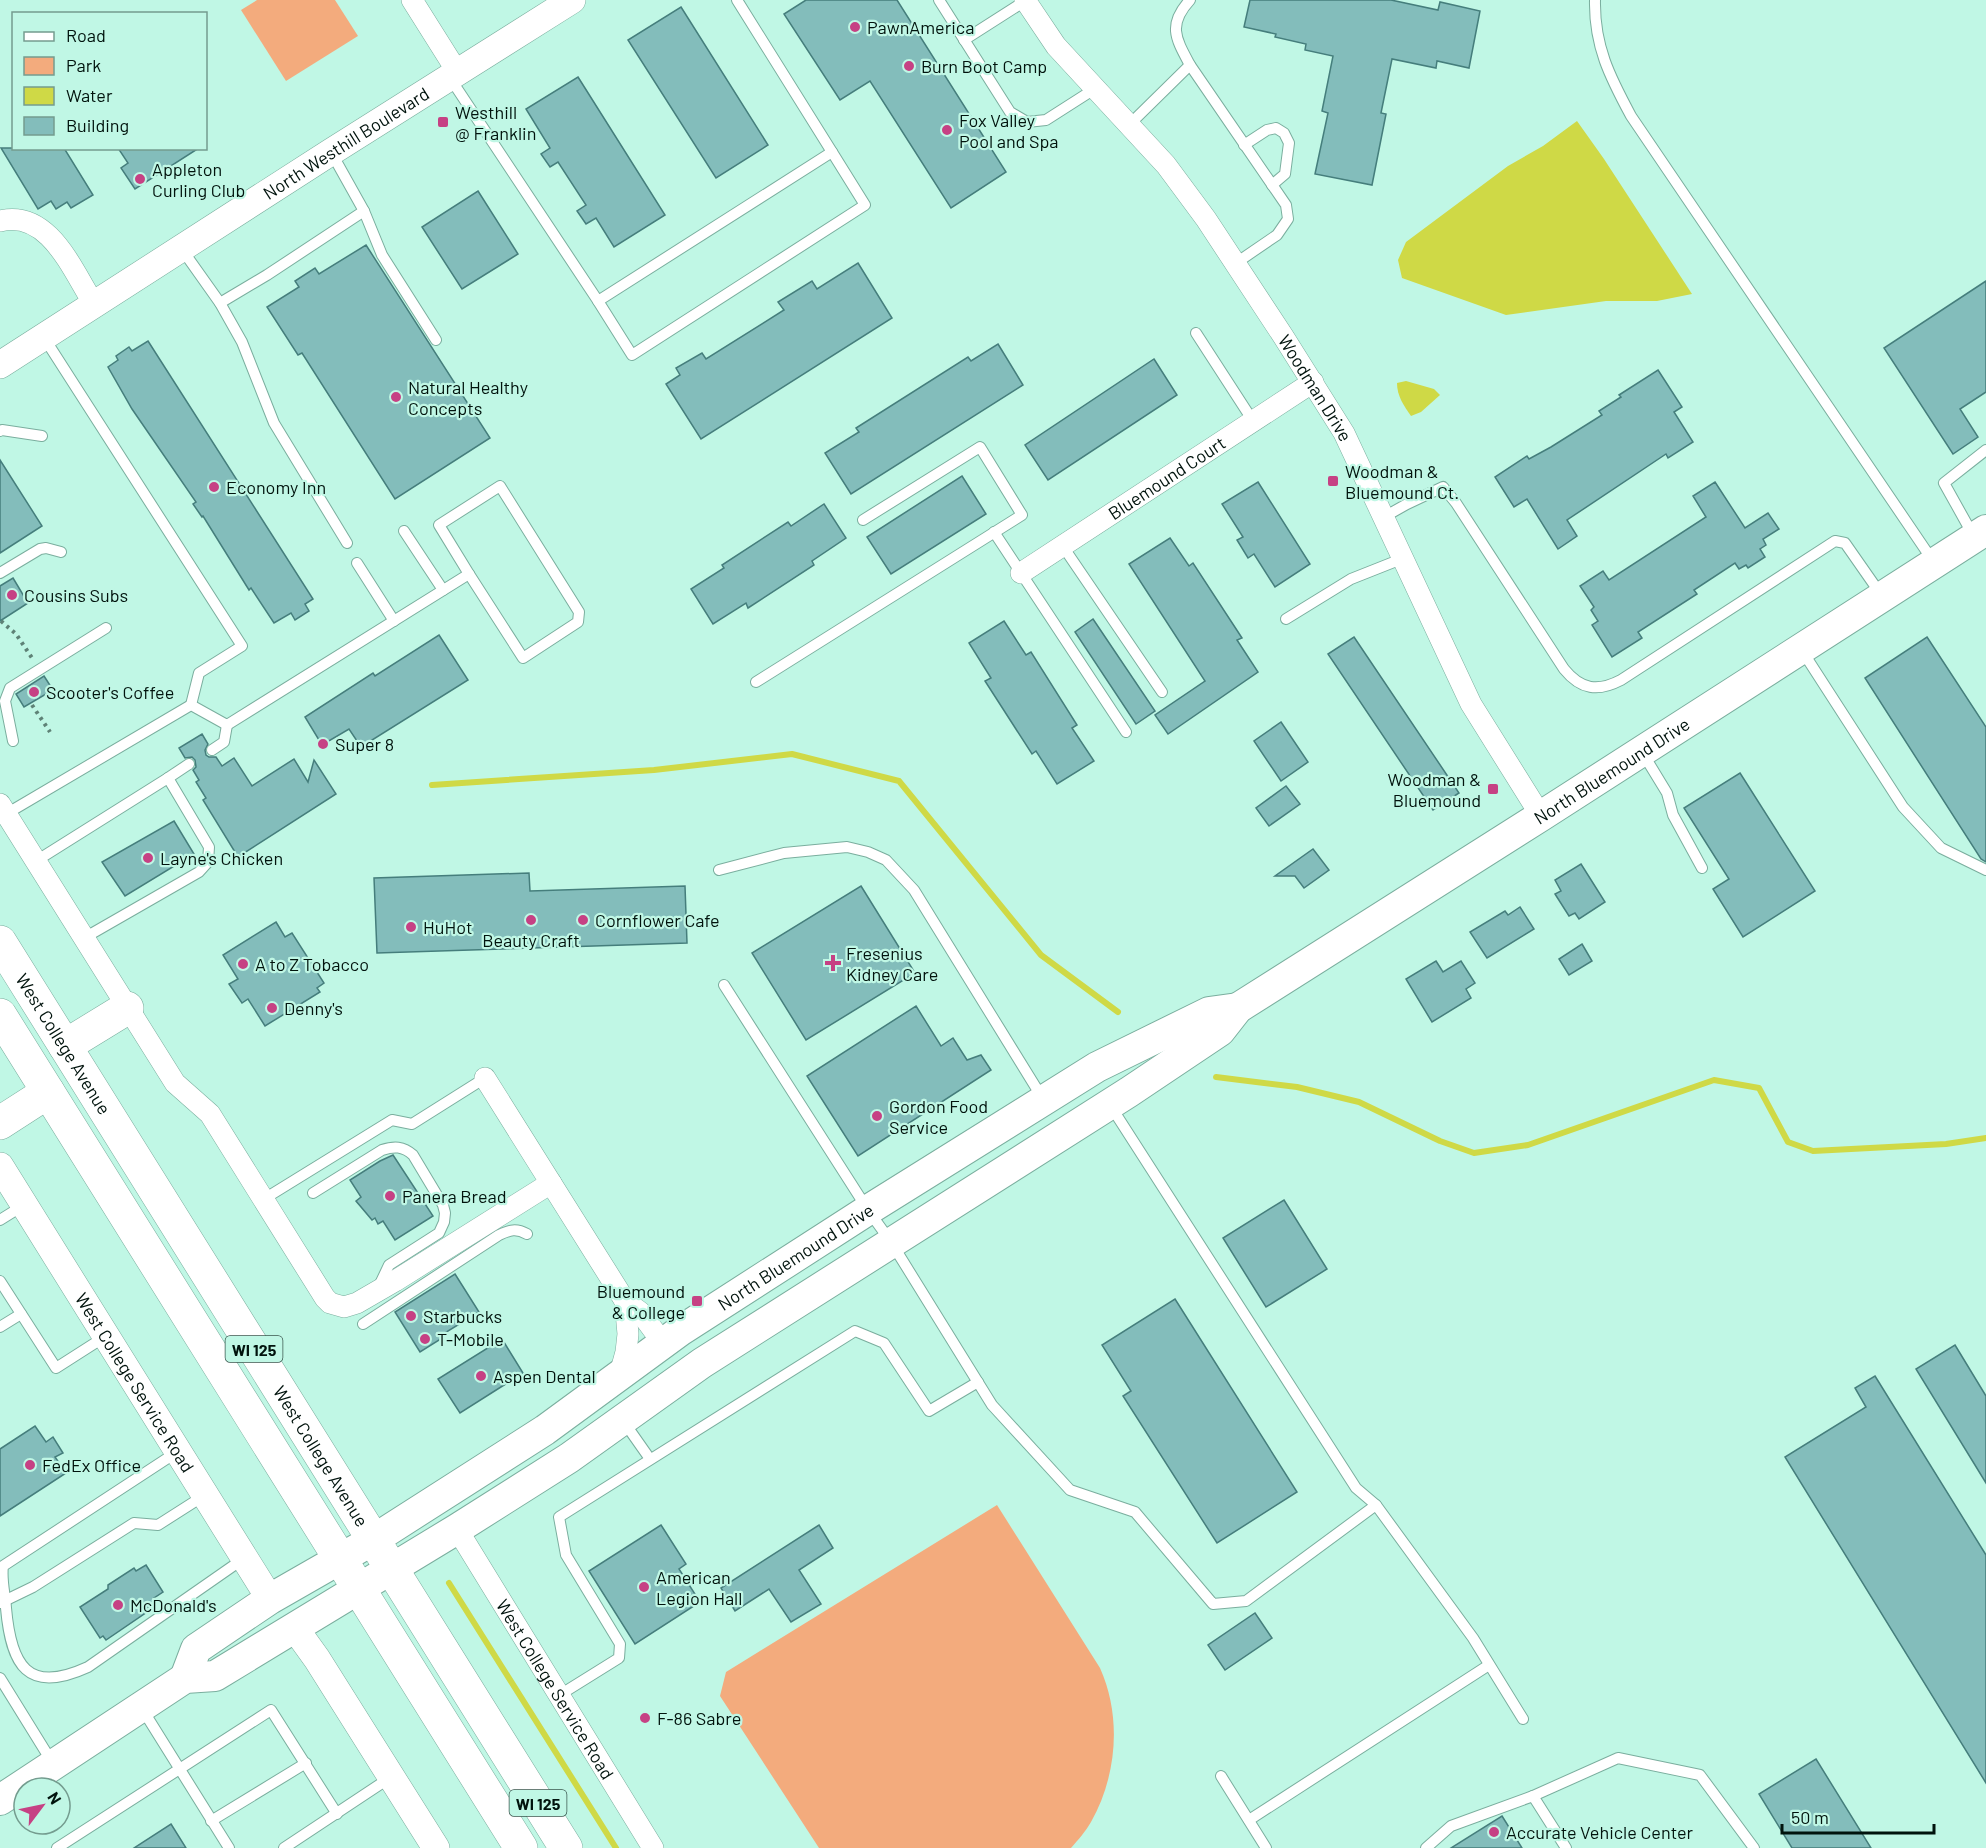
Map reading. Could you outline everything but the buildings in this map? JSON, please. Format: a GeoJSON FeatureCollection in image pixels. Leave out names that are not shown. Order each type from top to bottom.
{"type":"FeatureCollection","features":[{"type":"Feature","properties":{"kind":"main road","name":"North Bluemound Drive"},"geometry":{"type":"LineString","coordinates":[[1238,1008],[1209,1012],[1097,1067],[868,1210],[663,1343],[545,1430],[373,1540],[270,1599],[196,1649],[186,1678],[215,1676],[457,1529],[585,1446],[702,1363],[1110,1104],[1220,1031],[1238,1008],[1980,534]]}},
{"type":"Feature","properties":{"kind":"main road","name":"West College Avenue"},"geometry":{"type":"LineString","coordinates":[[0,942],[566,1848]]}},
{"type":"Feature","properties":{"kind":"main road"},"geometry":{"type":"LineString","coordinates":[[65,1046],[127,1008]]}},
{"type":"Feature","properties":{"kind":"main road","name":"West College Avenue"},"geometry":{"type":"LineString","coordinates":[[0,1015],[521,1848]]}},
{"type":"Feature","properties":{"kind":"main road"},"geometry":{"type":"LineString","coordinates":[[0,1124],[48,1092]]}},
{"type":"Feature","properties":{"kind":"main road"},"geometry":{"type":"LineString","coordinates":[[585,1446],[602,1415],[664,1370],[666,1356],[663,1343]]}},
{"type":"Feature","properties":{"kind":"main road"},"geometry":{"type":"LineString","coordinates":[[0,1800],[186,1678]]}},
{"type":"Feature","properties":{"kind":"street"},"geometry":{"type":"LineString","coordinates":[[412,0],[454,76]]}},
{"type":"Feature","properties":{"kind":"street","name":"North Westhill Boulevard"},"geometry":{"type":"LineString","coordinates":[[0,364],[572,0]]}},
{"type":"Feature","properties":{"kind":"street","name":"Woodman Drive"},"geometry":{"type":"LineString","coordinates":[[1025,0],[1056,46],[1166,165],[1236,263],[1312,382],[1344,433],[1471,704],[1541,816]]}},
{"type":"Feature","properties":{"kind":"street"},"geometry":{"type":"LineString","coordinates":[[0,221],[14,218],[27,220],[49,235],[94,304]]}},
{"type":"Feature","properties":{"kind":"street","name":"Bluemound Court"},"geometry":{"type":"LineString","coordinates":[[1021,573],[1312,382]]}},
{"type":"Feature","properties":{"kind":"street"},"geometry":{"type":"LineString","coordinates":[[3,809],[175,1083],[210,1114],[330,1303],[344,1307],[351,1306],[551,1183]]}},
{"type":"Feature","properties":{"kind":"street"},"geometry":{"type":"LineString","coordinates":[[485,1078],[625,1301],[640,1312],[663,1343]]}},
{"type":"Feature","properties":{"kind":"street","name":"West College Service Road"},"geometry":{"type":"LineString","coordinates":[[11,1187],[270,1599]]}},
{"type":"Feature","properties":{"kind":"street"},"geometry":{"type":"LineString","coordinates":[[620,1374],[628,1334],[625,1301]]}},
{"type":"Feature","properties":{"kind":"street","name":"West College Service Road"},"geometry":{"type":"LineString","coordinates":[[457,1529],[653,1848]]}},
{"type":"Feature","properties":{"kind":"street"},"geometry":{"type":"LineString","coordinates":[[294,1627],[317,1659],[436,1848]]}},
{"type":"Feature","properties":{"kind":"lane"},"geometry":{"type":"LineString","coordinates":[[454,76],[632,355],[865,205],[736,0]]}},
{"type":"Feature","properties":{"kind":"lane"},"geometry":{"type":"LineString","coordinates":[[939,0],[1010,112],[1027,122],[1046,120],[1096,88]]}},
{"type":"Feature","properties":{"kind":"lane"},"geometry":{"type":"LineString","coordinates":[[964,40],[1025,0]]}},
{"type":"Feature","properties":{"kind":"lane"},"geometry":{"type":"LineString","coordinates":[[1190,0],[1176,23],[1176,39],[1190,65],[1286,206],[1288,219],[1277,235],[1236,263]]}},
{"type":"Feature","properties":{"kind":"lane"},"geometry":{"type":"LineString","coordinates":[[1595,0],[1594,23],[1603,57],[1616,89],[1631,116],[1935,564]]}},
{"type":"Feature","properties":{"kind":"lane"},"geometry":{"type":"LineString","coordinates":[[1130,124],[1190,65]]}},
{"type":"Feature","properties":{"kind":"lane"},"geometry":{"type":"LineString","coordinates":[[1244,145],[1267,130],[1276,128],[1284,133],[1289,143],[1285,174],[1272,185]]}},
{"type":"Feature","properties":{"kind":"lane"},"geometry":{"type":"LineString","coordinates":[[331,152],[364,211],[382,255],[436,340]]}},
{"type":"Feature","properties":{"kind":"lane"},"geometry":{"type":"LineString","coordinates":[[598,300],[832,152]]}},
{"type":"Feature","properties":{"kind":"lane"},"geometry":{"type":"LineString","coordinates":[[220,303],[364,211]]}},
{"type":"Feature","properties":{"kind":"lane"},"geometry":{"type":"LineString","coordinates":[[181,248],[220,303],[242,342],[274,423],[346,543]]}},
{"type":"Feature","properties":{"kind":"lane"},"geometry":{"type":"LineString","coordinates":[[1196,333],[1253,421]]}},
{"type":"Feature","properties":{"kind":"lane"},"geometry":{"type":"LineString","coordinates":[[3,809],[191,705],[199,673],[242,646],[42,336]]}},
{"type":"Feature","properties":{"kind":"lane"},"geometry":{"type":"LineString","coordinates":[[0,431],[42,436]]}},
{"type":"Feature","properties":{"kind":"lane"},"geometry":{"type":"LineString","coordinates":[[756,682],[1022,515],[980,447],[863,520]]}},
{"type":"Feature","properties":{"kind":"lane"},"geometry":{"type":"LineString","coordinates":[[1980,534],[1944,483],[1986,450]]}},
{"type":"Feature","properties":{"kind":"lane"},"geometry":{"type":"LineString","coordinates":[[500,486],[579,612],[578,622],[523,658],[469,574],[440,525],[500,486]]}},
{"type":"Feature","properties":{"kind":"lane"},"geometry":{"type":"LineString","coordinates":[[1384,518],[1443,487],[1456,503],[1564,669],[1572,679],[1594,688],[1608,687],[1621,680],[1825,546],[1835,542],[1845,543],[1883,597]]}},
{"type":"Feature","properties":{"kind":"lane"},"geometry":{"type":"LineString","coordinates":[[404,531],[443,590]]}},
{"type":"Feature","properties":{"kind":"lane"},"geometry":{"type":"LineString","coordinates":[[994,532],[1126,732]]}},
{"type":"Feature","properties":{"kind":"lane"},"geometry":{"type":"LineString","coordinates":[[1062,546],[1162,693]]}},
{"type":"Feature","properties":{"kind":"lane"},"geometry":{"type":"LineString","coordinates":[[0,573],[40,549],[46,548],[61,552]]}},
{"type":"Feature","properties":{"kind":"lane"},"geometry":{"type":"LineString","coordinates":[[1286,620],[1350,579],[1404,558]]}},
{"type":"Feature","properties":{"kind":"lane"},"geometry":{"type":"LineString","coordinates":[[357,563],[394,621]]}},
{"type":"Feature","properties":{"kind":"lane"},"geometry":{"type":"LineString","coordinates":[[226,725],[469,574]]}},
{"type":"Feature","properties":{"kind":"lane"},"geometry":{"type":"LineString","coordinates":[[13,741],[4,701],[10,688],[106,628]]}},
{"type":"Feature","properties":{"kind":"lane"},"geometry":{"type":"LineString","coordinates":[[1801,649],[1903,807],[1941,848],[1986,870]]}},
{"type":"Feature","properties":{"kind":"lane"},"geometry":{"type":"LineString","coordinates":[[191,705],[226,725]]}},
{"type":"Feature","properties":{"kind":"lane"},"geometry":{"type":"LineString","coordinates":[[212,750],[224,742],[226,725]]}},
{"type":"Feature","properties":{"kind":"lane"},"geometry":{"type":"LineString","coordinates":[[1642,752],[1667,792],[1673,814],[1702,868]]}},
{"type":"Feature","properties":{"kind":"lane"},"geometry":{"type":"LineString","coordinates":[[36,861],[189,764]]}},
{"type":"Feature","properties":{"kind":"lane"},"geometry":{"type":"LineString","coordinates":[[84,938],[199,872],[208,862],[209,847],[168,778]]}},
{"type":"Feature","properties":{"kind":"lane"},"geometry":{"type":"LineString","coordinates":[[719,870],[784,853],[847,847],[886,860],[914,890],[1044,1101]]}},
{"type":"Feature","properties":{"kind":"lane"},"geometry":{"type":"LineString","coordinates":[[723,985],[891,1242],[992,1405],[1070,1490],[1135,1512],[1213,1604],[1246,1601],[1376,1504]]}},
{"type":"Feature","properties":{"kind":"lane"},"geometry":{"type":"LineString","coordinates":[[264,1199],[392,1120],[412,1124],[485,1078]]}},
{"type":"Feature","properties":{"kind":"lane"},"geometry":{"type":"LineString","coordinates":[[1110,1104],[1356,1488],[1376,1504],[1473,1638],[1523,1719]]}},
{"type":"Feature","properties":{"kind":"lane"},"geometry":{"type":"LineString","coordinates":[[314,1193],[382,1150],[392,1147],[407,1149],[412,1155],[443,1205],[444,1222],[439,1233],[389,1265],[376,1292]]}},
{"type":"Feature","properties":{"kind":"lane"},"geometry":{"type":"LineString","coordinates":[[0,1220],[11,1187]]}},
{"type":"Feature","properties":{"kind":"lane"},"geometry":{"type":"LineString","coordinates":[[363,1324],[499,1235],[519,1230],[527,1234]]}},
{"type":"Feature","properties":{"kind":"lane"},"geometry":{"type":"LineString","coordinates":[[0,1281],[4,1298],[21,1314],[56,1368],[106,1336]]}},
{"type":"Feature","properties":{"kind":"lane"},"geometry":{"type":"LineString","coordinates":[[0,1327],[21,1314]]}},
{"type":"Feature","properties":{"kind":"lane"},"geometry":{"type":"LineString","coordinates":[[558,1696],[619,1658],[620,1644],[567,1555],[559,1517],[855,1331],[884,1343],[929,1411],[978,1382]]}},
{"type":"Feature","properties":{"kind":"lane"},"geometry":{"type":"LineString","coordinates":[[623,1419],[650,1459]]}},
{"type":"Feature","properties":{"kind":"lane"},"geometry":{"type":"LineString","coordinates":[[177,1451],[3,1566],[1,1579],[3,1601],[15,1656],[36,1676],[62,1676],[88,1667],[244,1558]]}},
{"type":"Feature","properties":{"kind":"lane"},"geometry":{"type":"LineString","coordinates":[[3,1601],[33,1587],[134,1523],[158,1525],[205,1495]]}},
{"type":"Feature","properties":{"kind":"lane"},"geometry":{"type":"LineString","coordinates":[[1249,1820],[1489,1665]]}},
{"type":"Feature","properties":{"kind":"lane"},"geometry":{"type":"LineString","coordinates":[[0,1678],[3,1691],[54,1764]]}},
{"type":"Feature","properties":{"kind":"lane"},"geometry":{"type":"LineString","coordinates":[[141,1707],[229,1848]]}},
{"type":"Feature","properties":{"kind":"lane"},"geometry":{"type":"LineString","coordinates":[[57,1848],[271,1710],[337,1814]]}},
{"type":"Feature","properties":{"kind":"lane"},"geometry":{"type":"LineString","coordinates":[[1426,1848],[1451,1826],[1533,1796],[1618,1758],[1700,1775],[1754,1848]]}},
{"type":"Feature","properties":{"kind":"lane"},"geometry":{"type":"LineString","coordinates":[[211,1821],[306,1763]]}},
{"type":"Feature","properties":{"kind":"lane"},"geometry":{"type":"LineString","coordinates":[[1221,1776],[1266,1848]]}},
{"type":"Feature","properties":{"kind":"lane"},"geometry":{"type":"LineString","coordinates":[[284,1848],[392,1777]]}},
{"type":"Feature","properties":{"kind":"lane"},"geometry":{"type":"LineString","coordinates":[[1533,1796],[1566,1848]]}},
{"type":"Feature","properties":{"kind":"path"},"geometry":{"type":"LineString","coordinates":[[1,621],[16,634],[32,659]]}},
{"type":"Feature","properties":{"kind":"path"},"geometry":{"type":"LineString","coordinates":[[32,705],[50,732]]}},
{"type":"Feature","properties":{"kind":"green space"},"geometry":{"type":"Polygon","coordinates":[[[257,0],[335,0],[358,36],[286,81],[241,10],[257,0]]]}},
{"type":"Feature","properties":{"kind":"green space"},"geometry":{"type":"Polygon","coordinates":[[[997,1505],[1100,1668],[1107,1687],[1112,1706],[1114,1746],[1106,1785],[1091,1822],[1071,1848],[819,1848],[720,1696],[726,1672],[997,1505]]]}},
{"type":"Feature","properties":{"kind":"water"},"geometry":{"type":"Polygon","coordinates":[[[1577,121],[1692,294],[1657,301],[1606,301],[1506,315],[1402,278],[1398,260],[1406,242],[1508,166],[1543,146],[1577,121]]]}},
{"type":"Feature","properties":{"kind":"water"},"geometry":{"type":"Polygon","coordinates":[[[1406,381],[1434,389],[1440,395],[1421,412],[1411,416],[1401,401],[1397,388],[1397,383],[1406,381]]]}},
{"type":"Feature","properties":{"kind":"waterway"},"geometry":{"type":"LineString","coordinates":[[432,785],[654,770],[792,754],[899,781],[1041,955],[1118,1012]]}},
{"type":"Feature","properties":{"kind":"waterway"},"geometry":{"type":"LineString","coordinates":[[1216,1077],[1297,1087],[1359,1102],[1440,1141],[1474,1153],[1528,1145],[1714,1080],[1759,1088],[1788,1142],[1813,1151],[1946,1144],[1986,1138]]}},
{"type":"Feature","properties":{"kind":"waterway"},"geometry":{"type":"LineString","coordinates":[[449,1583],[616,1848]]}},
{"type":"Feature","properties":{"kind":"place","name":"PawnAmerica"},"geometry":{"type":"Point","coordinates":[855,27]}},
{"type":"Feature","properties":{"kind":"place","name":"Burn Boot Camp"},"geometry":{"type":"Point","coordinates":[909,66]}},
{"type":"Feature","properties":{"kind":"place","name":"Westhill @ Franklin"},"geometry":{"type":"Point","coordinates":[443,122]}},
{"type":"Feature","properties":{"kind":"place","name":"Fox Valley Pool and Spa"},"geometry":{"type":"Point","coordinates":[947,130]}},
{"type":"Feature","properties":{"kind":"place","name":"Appleton Curling Club"},"geometry":{"type":"Point","coordinates":[140,179]}},
{"type":"Feature","properties":{"kind":"place","name":"Natural Healthy Concepts"},"geometry":{"type":"Point","coordinates":[396,397]}},
{"type":"Feature","properties":{"kind":"place","name":"Woodman & Bluemound Ct."},"geometry":{"type":"Point","coordinates":[1333,481]}},
{"type":"Feature","properties":{"kind":"place","name":"Economy Inn"},"geometry":{"type":"Point","coordinates":[214,487]}},
{"type":"Feature","properties":{"kind":"place","name":"Cousins Subs"},"geometry":{"type":"Point","coordinates":[12,595]}},
{"type":"Feature","properties":{"kind":"place","name":"Scooter's Coffee"},"geometry":{"type":"Point","coordinates":[34,692]}},
{"type":"Feature","properties":{"kind":"place","name":"Super 8"},"geometry":{"type":"Point","coordinates":[323,744]}},
{"type":"Feature","properties":{"kind":"place","name":"Woodman & Bluemound"},"geometry":{"type":"Point","coordinates":[1493,789]}},
{"type":"Feature","properties":{"kind":"place","name":"Layne's Chicken"},"geometry":{"type":"Point","coordinates":[148,858]}},
{"type":"Feature","properties":{"kind":"place","name":"Beauty Craft"},"geometry":{"type":"Point","coordinates":[531,920]}},
{"type":"Feature","properties":{"kind":"place","name":"Cornflower Cafe"},"geometry":{"type":"Point","coordinates":[583,920]}},
{"type":"Feature","properties":{"kind":"place","name":"HuHot"},"geometry":{"type":"Point","coordinates":[411,927]}},
{"type":"Feature","properties":{"kind":"place","name":"Fresenius Kidney Care"},"geometry":{"type":"Point","coordinates":[833,963]}},
{"type":"Feature","properties":{"kind":"place","name":"A to Z Tobacco"},"geometry":{"type":"Point","coordinates":[243,964]}},
{"type":"Feature","properties":{"kind":"place","name":"Denny's"},"geometry":{"type":"Point","coordinates":[272,1008]}},
{"type":"Feature","properties":{"kind":"place","name":"Gordon Food Service"},"geometry":{"type":"Point","coordinates":[877,1116]}},
{"type":"Feature","properties":{"kind":"place","name":"Panera Bread"},"geometry":{"type":"Point","coordinates":[390,1196]}},
{"type":"Feature","properties":{"kind":"place","name":"Bluemound & College"},"geometry":{"type":"Point","coordinates":[697,1301]}},
{"type":"Feature","properties":{"kind":"place","name":"Starbucks"},"geometry":{"type":"Point","coordinates":[411,1316]}},
{"type":"Feature","properties":{"kind":"place","name":"T-Mobile"},"geometry":{"type":"Point","coordinates":[425,1339]}},
{"type":"Feature","properties":{"kind":"place","name":"Aspen Dental"},"geometry":{"type":"Point","coordinates":[481,1376]}},
{"type":"Feature","properties":{"kind":"place","name":"FedEx Office"},"geometry":{"type":"Point","coordinates":[30,1465]}},
{"type":"Feature","properties":{"kind":"place","name":"American Legion Hall"},"geometry":{"type":"Point","coordinates":[644,1587]}},
{"type":"Feature","properties":{"kind":"place","name":"McDonald's"},"geometry":{"type":"Point","coordinates":[118,1605]}},
{"type":"Feature","properties":{"kind":"place","name":"F-86 Sabre"},"geometry":{"type":"Point","coordinates":[645,1718]}},
{"type":"Feature","properties":{"kind":"place","name":"Accurate Vehicle Center"},"geometry":{"type":"Point","coordinates":[1494,1832]}}]}
